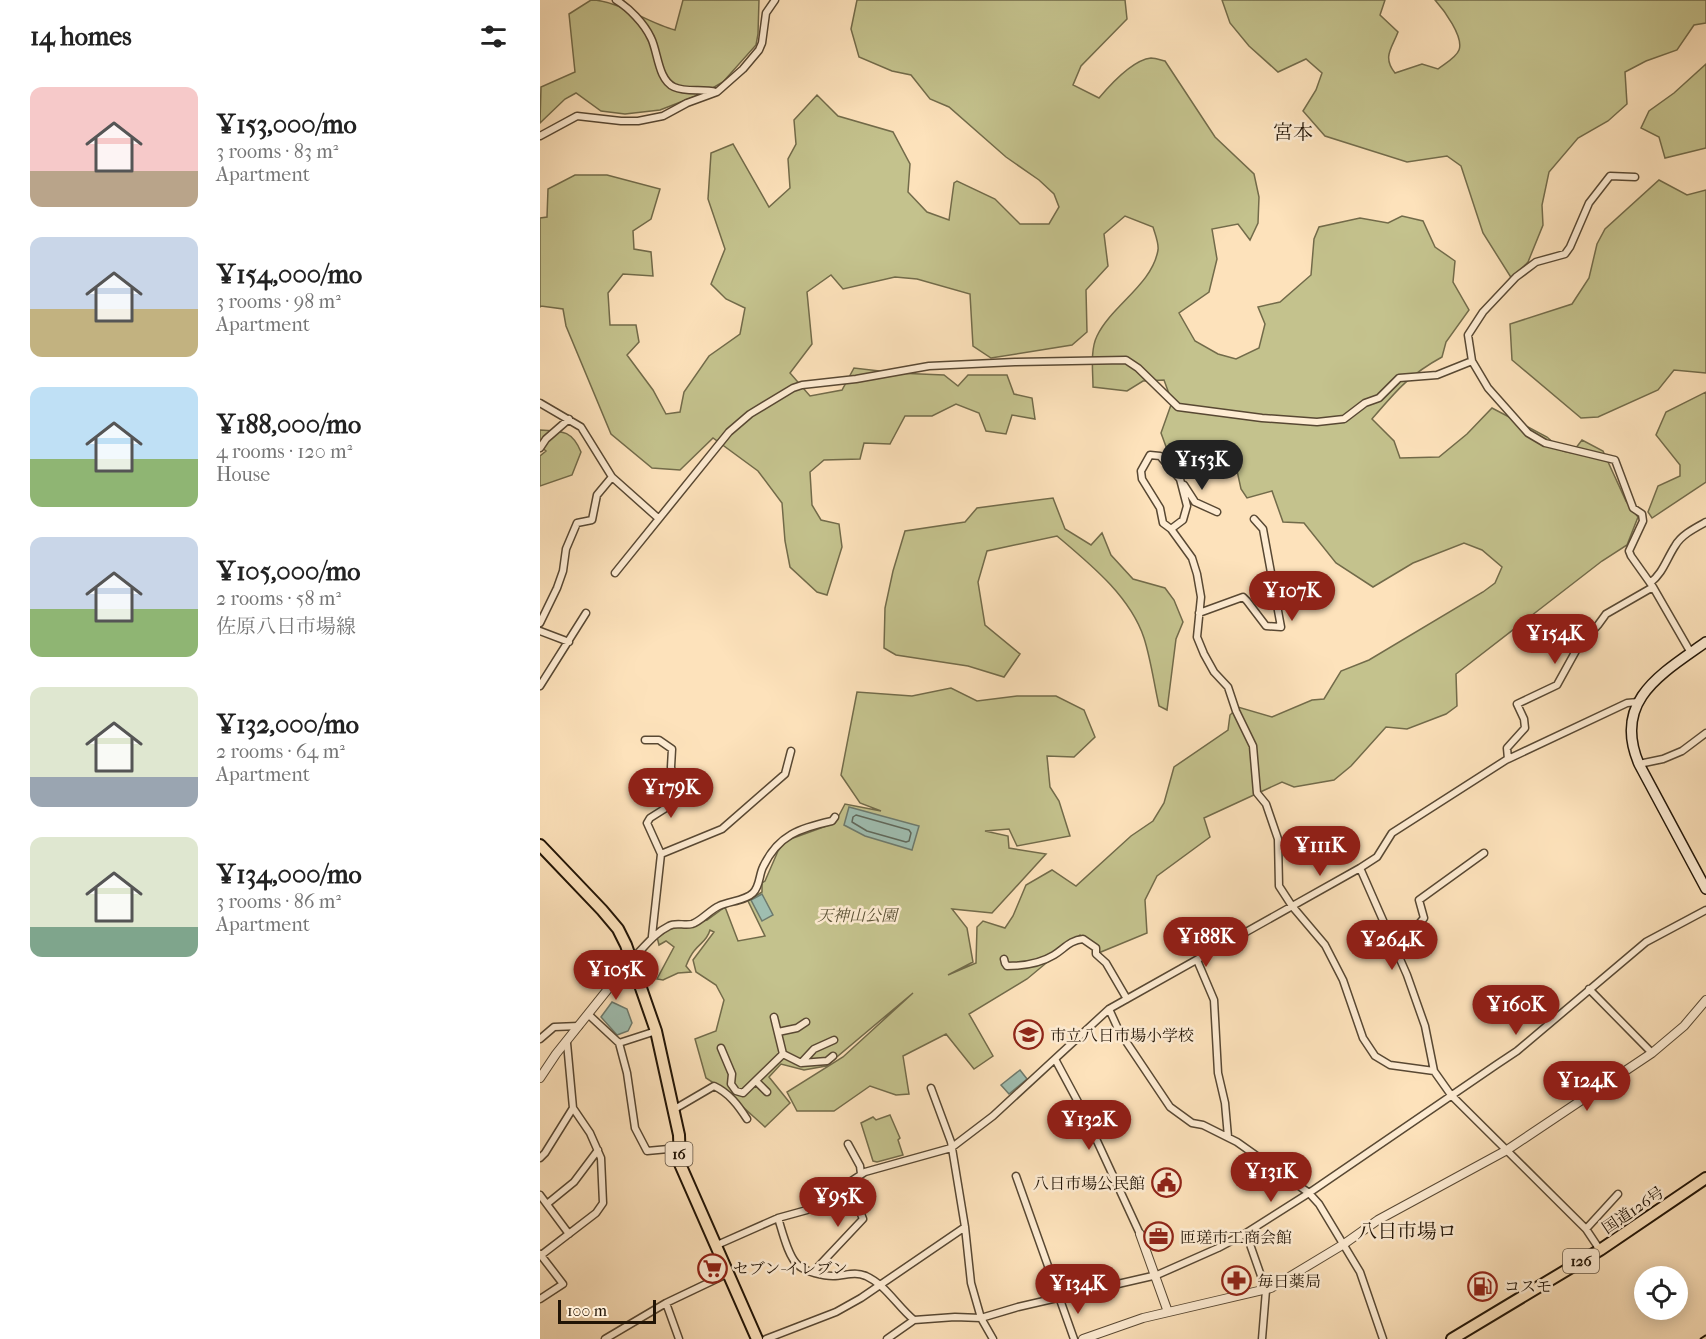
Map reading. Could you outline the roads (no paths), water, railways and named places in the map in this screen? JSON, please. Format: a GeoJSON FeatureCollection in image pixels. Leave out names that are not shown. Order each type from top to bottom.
{"type":"FeatureCollection","features":[{"type":"Feature","properties":{"kind":"main road"},"geometry":{"type":"LineString","coordinates":[[1706,642],[1650,685],[1638,702],[1631,735],[1633,750],[1639,764],[1706,889]]}},
{"type":"Feature","properties":{"kind":"main road","name":"16"},"geometry":{"type":"LineString","coordinates":[[540,845],[618,929],[632,959],[656,1031],[673,1110],[680,1164],[758,1339]]}},
{"type":"Feature","properties":{"kind":"main road","name":"国道126号"},"geometry":{"type":"LineString","coordinates":[[1452,1339],[1600,1250],[1706,1178]]}},
{"type":"Feature","properties":{"kind":"street"},"geometry":{"type":"LineString","coordinates":[[616,0],[627,8],[650,37],[662,74],[672,86],[682,90],[707,89],[717,92]]}},
{"type":"Feature","properties":{"kind":"street"},"geometry":{"type":"LineString","coordinates":[[540,136],[577,116],[638,121],[663,116],[687,103],[717,92],[743,69],[759,50],[765,17],[774,0]]}},
{"type":"Feature","properties":{"kind":"street"},"geometry":{"type":"LineString","coordinates":[[1635,177],[1610,176],[1589,203],[1565,254],[1536,262],[1516,277],[1483,312],[1468,335],[1472,361],[1488,388],[1527,433],[1545,443],[1615,460],[1633,508],[1642,514],[1643,521],[1629,551],[1630,556],[1651,585],[1691,653]]}},
{"type":"Feature","properties":{"kind":"street"},"geometry":{"type":"LineString","coordinates":[[615,573],[729,432],[750,414],[802,385],[856,379],[929,366],[1126,360],[1138,368],[1178,407],[1262,418],[1317,422],[1344,419],[1365,403],[1379,398],[1399,378],[1437,375],[1472,361]]}},
{"type":"Feature","properties":{"kind":"street"},"geometry":{"type":"LineString","coordinates":[[540,403],[580,427],[612,477],[658,518]]}},
{"type":"Feature","properties":{"kind":"street"},"geometry":{"type":"LineString","coordinates":[[540,448],[546,439],[569,419]]}},
{"type":"Feature","properties":{"kind":"street"},"geometry":{"type":"LineString","coordinates":[[1217,512],[1195,502],[1180,479],[1160,456],[1150,455],[1141,471],[1142,478],[1160,508],[1163,523],[1171,529],[1192,558],[1197,574],[1201,597],[1197,637],[1214,672],[1228,687],[1236,711],[1253,746],[1257,793],[1266,804],[1278,839],[1280,886],[1292,906],[1325,945],[1343,980],[1363,1038],[1375,1056],[1390,1065],[1434,1071]]}},
{"type":"Feature","properties":{"kind":"street"},"geometry":{"type":"LineString","coordinates":[[540,623],[557,588],[563,571],[566,549],[577,523],[592,520],[597,495],[612,477]]}},
{"type":"Feature","properties":{"kind":"street"},"geometry":{"type":"LineString","coordinates":[[1171,529],[1184,520],[1187,506],[1180,479]]}},
{"type":"Feature","properties":{"kind":"street"},"geometry":{"type":"LineString","coordinates":[[1199,613],[1243,597],[1266,626],[1281,627],[1263,529],[1254,519]]}},
{"type":"Feature","properties":{"kind":"street"},"geometry":{"type":"LineString","coordinates":[[1508,759],[1507,748],[1525,728],[1524,719],[1516,704],[1557,685],[1578,647],[1606,614],[1651,585],[1666,566],[1675,546],[1681,539],[1706,522]]}},
{"type":"Feature","properties":{"kind":"street"},"geometry":{"type":"LineString","coordinates":[[540,686],[586,613]]}},
{"type":"Feature","properties":{"kind":"street"},"geometry":{"type":"LineString","coordinates":[[540,631],[569,642]]}},
{"type":"Feature","properties":{"kind":"street"},"geometry":{"type":"LineString","coordinates":[[717,1245],[778,1218],[807,1210],[861,1174],[951,1148],[993,1116],[1109,1009],[1360,868],[1377,857],[1392,833],[1508,759],[1627,703],[1638,702]]}},
{"type":"Feature","properties":{"kind":"street"},"geometry":{"type":"LineString","coordinates":[[1639,764],[1663,759],[1682,751],[1706,733]]}},
{"type":"Feature","properties":{"kind":"street"},"geometry":{"type":"LineString","coordinates":[[540,1078],[546,1067],[652,936],[661,854],[647,823],[650,818],[677,801],[671,767],[672,749],[658,740],[645,740]]}},
{"type":"Feature","properties":{"kind":"street"},"geometry":{"type":"LineString","coordinates":[[661,854],[722,829],[785,774],[790,751]]}},
{"type":"Feature","properties":{"kind":"street"},"geometry":{"type":"LineString","coordinates":[[652,936],[672,924],[692,924],[717,907],[748,897],[754,892],[762,868],[785,837],[810,826],[832,821],[835,817]]}},
{"type":"Feature","properties":{"kind":"street"},"geometry":{"type":"LineString","coordinates":[[1396,950],[1424,918],[1419,900],[1484,853]]}},
{"type":"Feature","properties":{"kind":"street"},"geometry":{"type":"LineString","coordinates":[[1360,868],[1407,975],[1425,1026],[1434,1071],[1451,1095],[1586,1229],[1600,1250]]}},
{"type":"Feature","properties":{"kind":"street"},"geometry":{"type":"LineString","coordinates":[[886,1339],[914,1320],[981,1318],[1157,1275],[1218,1248],[1309,1193],[1517,1051],[1646,942],[1706,910]]}},
{"type":"Feature","properties":{"kind":"street"},"geometry":{"type":"LineString","coordinates":[[1004,959],[1007,966],[1024,965],[1053,956],[1069,943],[1083,939],[1096,948],[1096,954],[1106,963],[1127,999]]}},
{"type":"Feature","properties":{"kind":"street"},"geometry":{"type":"LineString","coordinates":[[1197,960],[1214,1000],[1218,1073],[1225,1103],[1228,1137]]}},
{"type":"Feature","properties":{"kind":"street"},"geometry":{"type":"LineString","coordinates":[[1589,988],[1652,1053]]}},
{"type":"Feature","properties":{"kind":"street"},"geometry":{"type":"LineString","coordinates":[[1083,1339],[1119,1325],[1266,1290],[1344,1244],[1378,1220],[1507,1150],[1652,1053],[1684,1026],[1706,1000]]}},
{"type":"Feature","properties":{"kind":"street"},"geometry":{"type":"LineString","coordinates":[[1109,1009],[1119,1031],[1170,1107],[1192,1123],[1203,1125],[1228,1137],[1309,1193],[1319,1204],[1360,1272],[1383,1339]]}},
{"type":"Feature","properties":{"kind":"street"},"geometry":{"type":"LineString","coordinates":[[589,1015],[618,1043],[627,1073],[635,1128],[647,1151],[679,1148]]}},
{"type":"Feature","properties":{"kind":"street"},"geometry":{"type":"LineString","coordinates":[[774,1017],[783,1054]]}},
{"type":"Feature","properties":{"kind":"street"},"geometry":{"type":"LineString","coordinates":[[778,1032],[797,1028],[806,1022]]}},
{"type":"Feature","properties":{"kind":"street"},"geometry":{"type":"LineString","coordinates":[[540,1039],[554,1027],[579,1026]]}},
{"type":"Feature","properties":{"kind":"street"},"geometry":{"type":"LineString","coordinates":[[618,1043],[656,1031]]}},
{"type":"Feature","properties":{"kind":"street"},"geometry":{"type":"LineString","coordinates":[[801,1063],[814,1049],[834,1040]]}},
{"type":"Feature","properties":{"kind":"street"},"geometry":{"type":"LineString","coordinates":[[540,1299],[563,1284],[540,1255],[598,1212],[603,1203],[601,1158],[590,1133],[573,1108],[567,1043]]}},
{"type":"Feature","properties":{"kind":"street"},"geometry":{"type":"LineString","coordinates":[[721,1048],[732,1074],[731,1084],[736,1091],[743,1093]]}},
{"type":"Feature","properties":{"kind":"street"},"geometry":{"type":"LineString","coordinates":[[783,1054],[801,1063],[827,1061],[833,1056]]}},
{"type":"Feature","properties":{"kind":"street"},"geometry":{"type":"LineString","coordinates":[[737,1103],[743,1093],[757,1082],[783,1054]]}},
{"type":"Feature","properties":{"kind":"street"},"geometry":{"type":"LineString","coordinates":[[1054,1059],[1085,1115],[1140,1234],[1157,1275],[1168,1312]]}},
{"type":"Feature","properties":{"kind":"street"},"geometry":{"type":"LineString","coordinates":[[757,1082],[767,1092]]}},
{"type":"Feature","properties":{"kind":"street"},"geometry":{"type":"LineString","coordinates":[[673,1110],[714,1086],[737,1103],[747,1119]]}},
{"type":"Feature","properties":{"kind":"street"},"geometry":{"type":"LineString","coordinates":[[931,1089],[951,1142],[965,1227],[971,1283],[981,1318],[993,1339]]}},
{"type":"Feature","properties":{"kind":"street"},"geometry":{"type":"LineString","coordinates":[[540,1158],[573,1108]]}},
{"type":"Feature","properties":{"kind":"street"},"geometry":{"type":"LineString","coordinates":[[848,1144],[860,1166],[861,1174]]}},
{"type":"Feature","properties":{"kind":"street"},"geometry":{"type":"LineString","coordinates":[[546,1204],[574,1182],[598,1150]]}},
{"type":"Feature","properties":{"kind":"street"},"geometry":{"type":"LineString","coordinates":[[1016,1176],[1074,1339]]}},
{"type":"Feature","properties":{"kind":"street"},"geometry":{"type":"LineString","coordinates":[[813,1272],[863,1219],[848,1182]]}},
{"type":"Feature","properties":{"kind":"street"},"geometry":{"type":"LineString","coordinates":[[540,1194],[569,1234]]}},
{"type":"Feature","properties":{"kind":"street"},"geometry":{"type":"LineString","coordinates":[[1586,1229],[1618,1194]]}},
{"type":"Feature","properties":{"kind":"street"},"geometry":{"type":"LineString","coordinates":[[778,1218],[798,1266],[833,1276],[857,1273],[881,1285],[901,1309],[914,1320]]}},
{"type":"Feature","properties":{"kind":"street"},"geometry":{"type":"LineString","coordinates":[[766,1339],[836,1312],[881,1285],[965,1227]]}},
{"type":"Feature","properties":{"kind":"street"},"geometry":{"type":"LineString","coordinates":[[1246,1233],[1266,1290],[1262,1339]]}},
{"type":"Feature","properties":{"kind":"street"},"geometry":{"type":"LineString","coordinates":[[605,1339],[666,1304],[729,1273]]}},
{"type":"Feature","properties":{"kind":"street"},"geometry":{"type":"LineString","coordinates":[[666,1304],[679,1339]]}},
{"type":"Feature","properties":{"kind":"water"},"geometry":{"type":"Polygon","coordinates":[[[849,807],[919,826],[912,850],[865,836],[844,825],[849,807]]]}},
{"type":"Feature","properties":{"kind":"water"},"geometry":{"type":"Polygon","coordinates":[[[762,894],[773,915],[762,921],[751,900],[762,894]]]}},
{"type":"Feature","properties":{"kind":"water"},"geometry":{"type":"Polygon","coordinates":[[[612,1002],[627,1009],[632,1023],[628,1031],[617,1035],[601,1017],[612,1002]]]}},
{"type":"Feature","properties":{"kind":"water"},"geometry":{"type":"Polygon","coordinates":[[[1020,1070],[1027,1079],[1009,1094],[1001,1085],[1020,1070]]]}},
{"type":"Feature","properties":{"kind":"railway"},"geometry":{"type":"LineString","coordinates":[[1700,1339],[1706,1335]]}},
{"type":"Feature","properties":{"kind":"place","name":"市立八日市場小学校"},"geometry":{"type":"Point","coordinates":[1029,1035]}},
{"type":"Feature","properties":{"kind":"place","name":"八日市場公民館"},"geometry":{"type":"Point","coordinates":[1166,1183]}},
{"type":"Feature","properties":{"kind":"place","name":"匝瑳市工商会館"},"geometry":{"type":"Point","coordinates":[1159,1237]}},
{"type":"Feature","properties":{"kind":"place","name":"セブン-イレブン"},"geometry":{"type":"Point","coordinates":[712,1268]}},
{"type":"Feature","properties":{"kind":"place","name":"毎日薬局"},"geometry":{"type":"Point","coordinates":[1236,1281]}},
{"type":"Feature","properties":{"kind":"place","name":"コスモ"},"geometry":{"type":"Point","coordinates":[1483,1286]}},
{"type":"Feature","properties":{"kind":"district","name":"宮本"},"geometry":{"type":"Point","coordinates":[1293,132]}},
{"type":"Feature","properties":{"kind":"district","name":"八日市場ロ"},"geometry":{"type":"Point","coordinates":[1407,1231]}},
{"type":"Feature","properties":{"kind":"park label","name":"天神山公園"},"geometry":{"type":"Point","coordinates":[857,915]}}]}
